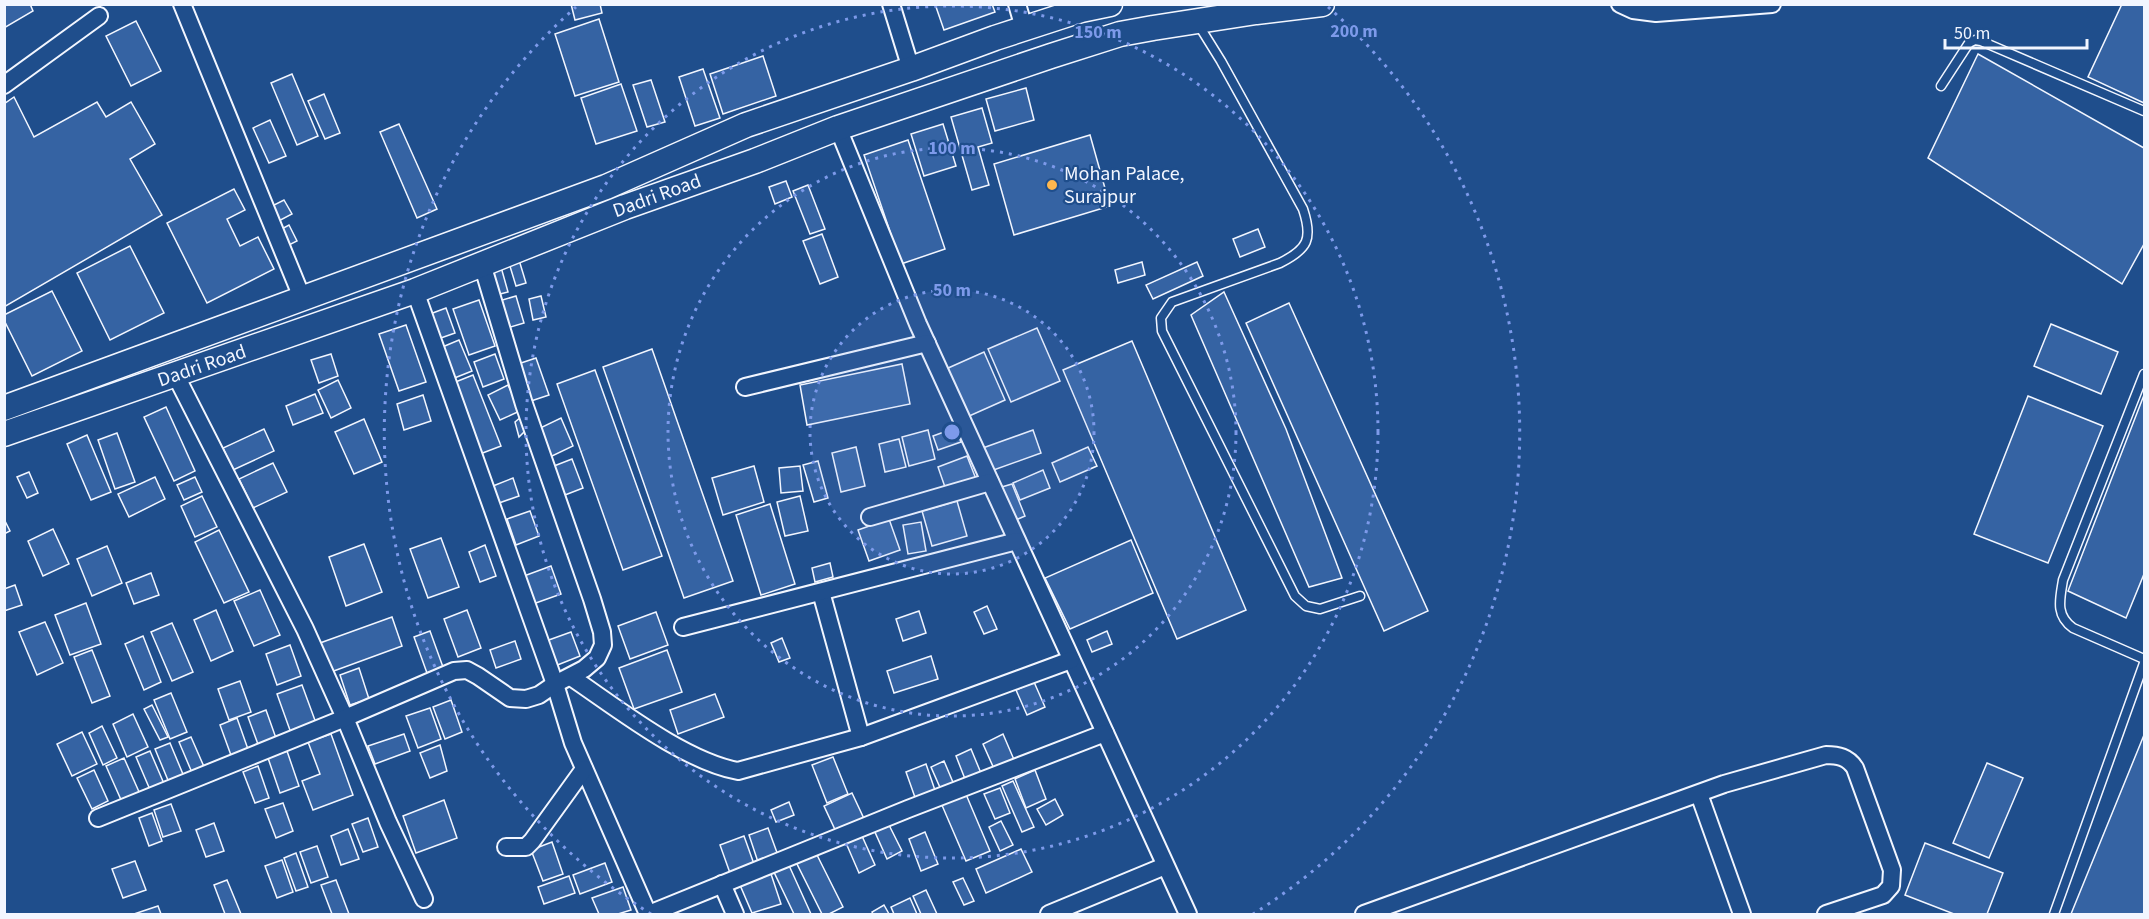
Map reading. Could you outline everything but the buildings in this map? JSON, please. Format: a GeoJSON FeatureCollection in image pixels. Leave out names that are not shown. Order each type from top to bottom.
{"type":"FeatureCollection","features":[{"type":"Feature","properties":{"kind":"main road","name":"Dadri Road"},"geometry":{"type":"LineString","coordinates":[[4,408],[606,187],[746,125],[1024,28],[1081,10],[1110,4]]}},
{"type":"Feature","properties":{"kind":"main road","name":"Dadri Road"},"geometry":{"type":"LineString","coordinates":[[4,434],[415,291],[625,207],[755,161],[838,128],[1052,56],[1120,34],[1322,4]]}},
{"type":"Feature","properties":{"kind":"street"},"geometry":{"type":"LineString","coordinates":[[182,4],[303,300]]}},
{"type":"Feature","properties":{"kind":"street"},"geometry":{"type":"LineString","coordinates":[[891,4],[911,69]]}},
{"type":"Feature","properties":{"kind":"street"},"geometry":{"type":"LineString","coordinates":[[1017,4],[1024,28]]}},
{"type":"Feature","properties":{"kind":"street"},"geometry":{"type":"LineString","coordinates":[[1620,4],[1633,10],[1656,13],[1773,4]]}},
{"type":"Feature","properties":{"kind":"street"},"geometry":{"type":"LineString","coordinates":[[4,85],[99,16]]}},
{"type":"Feature","properties":{"kind":"street"},"geometry":{"type":"LineString","coordinates":[[838,128],[927,343],[1188,915]]}},
{"type":"Feature","properties":{"kind":"street"},"geometry":{"type":"LineString","coordinates":[[98,818],[454,671],[467,670],[510,698],[518,700],[539,695],[571,677],[597,658],[603,645],[602,632],[564,515],[524,404],[482,264]]}},
{"type":"Feature","properties":{"kind":"street"},"geometry":{"type":"LineString","coordinates":[[415,291],[555,684],[573,743],[649,915],[722,884],[1105,734]]}},
{"type":"Feature","properties":{"kind":"street"},"geometry":{"type":"LineString","coordinates":[[745,387],[927,343]]}},
{"type":"Feature","properties":{"kind":"street"},"geometry":{"type":"LineString","coordinates":[[176,376],[305,629],[345,717],[388,822],[424,899]]}},
{"type":"Feature","properties":{"kind":"street"},"geometry":{"type":"LineString","coordinates":[[870,517],[990,482]]}},
{"type":"Feature","properties":{"kind":"street"},"geometry":{"type":"LineString","coordinates":[[683,627],[1017,541]]}},
{"type":"Feature","properties":{"kind":"street"},"geometry":{"type":"LineString","coordinates":[[821,592],[861,737]]}},
{"type":"Feature","properties":{"kind":"street"},"geometry":{"type":"LineString","coordinates":[[571,677],[660,736],[700,759],[721,768],[738,771],[861,737],[1071,660]]}},
{"type":"Feature","properties":{"kind":"street"},"geometry":{"type":"LineString","coordinates":[[1364,915],[1724,783],[1826,755],[1836,755],[1851,761],[1855,768],[1892,870],[1892,886],[1883,895],[1826,915]]}},
{"type":"Feature","properties":{"kind":"street"},"geometry":{"type":"LineString","coordinates":[[506,847],[526,847],[532,841],[584,769]]}},
{"type":"Feature","properties":{"kind":"street"},"geometry":{"type":"LineString","coordinates":[[1699,794],[1742,915]]}},
{"type":"Feature","properties":{"kind":"street"},"geometry":{"type":"LineString","coordinates":[[1049,915],[1165,866]]}},
{"type":"Feature","properties":{"kind":"street"},"geometry":{"type":"LineString","coordinates":[[722,884],[735,915]]}},
{"type":"Feature","properties":{"kind":"lane"},"geometry":{"type":"LineString","coordinates":[[1196,21],[1221,61],[1303,209],[1308,225],[1308,241],[1297,255],[1280,263],[1172,302],[1161,318],[1162,331],[1296,596],[1306,606],[1320,609],[1360,596]]}},
{"type":"Feature","properties":{"kind":"lane"},"geometry":{"type":"LineString","coordinates":[[1941,86],[1969,43],[1975,40],[2145,111]]}},
{"type":"Feature","properties":{"kind":"lane"},"geometry":{"type":"LineString","coordinates":[[2054,915],[2145,661],[2073,628],[2065,622],[2060,608],[2063,580],[2145,374]]}},
{"type":"Feature","properties":{"kind":"place","name":"Mohan Palace, Surajpur"},"geometry":{"type":"Point","coordinates":[1052,185]}}]}
